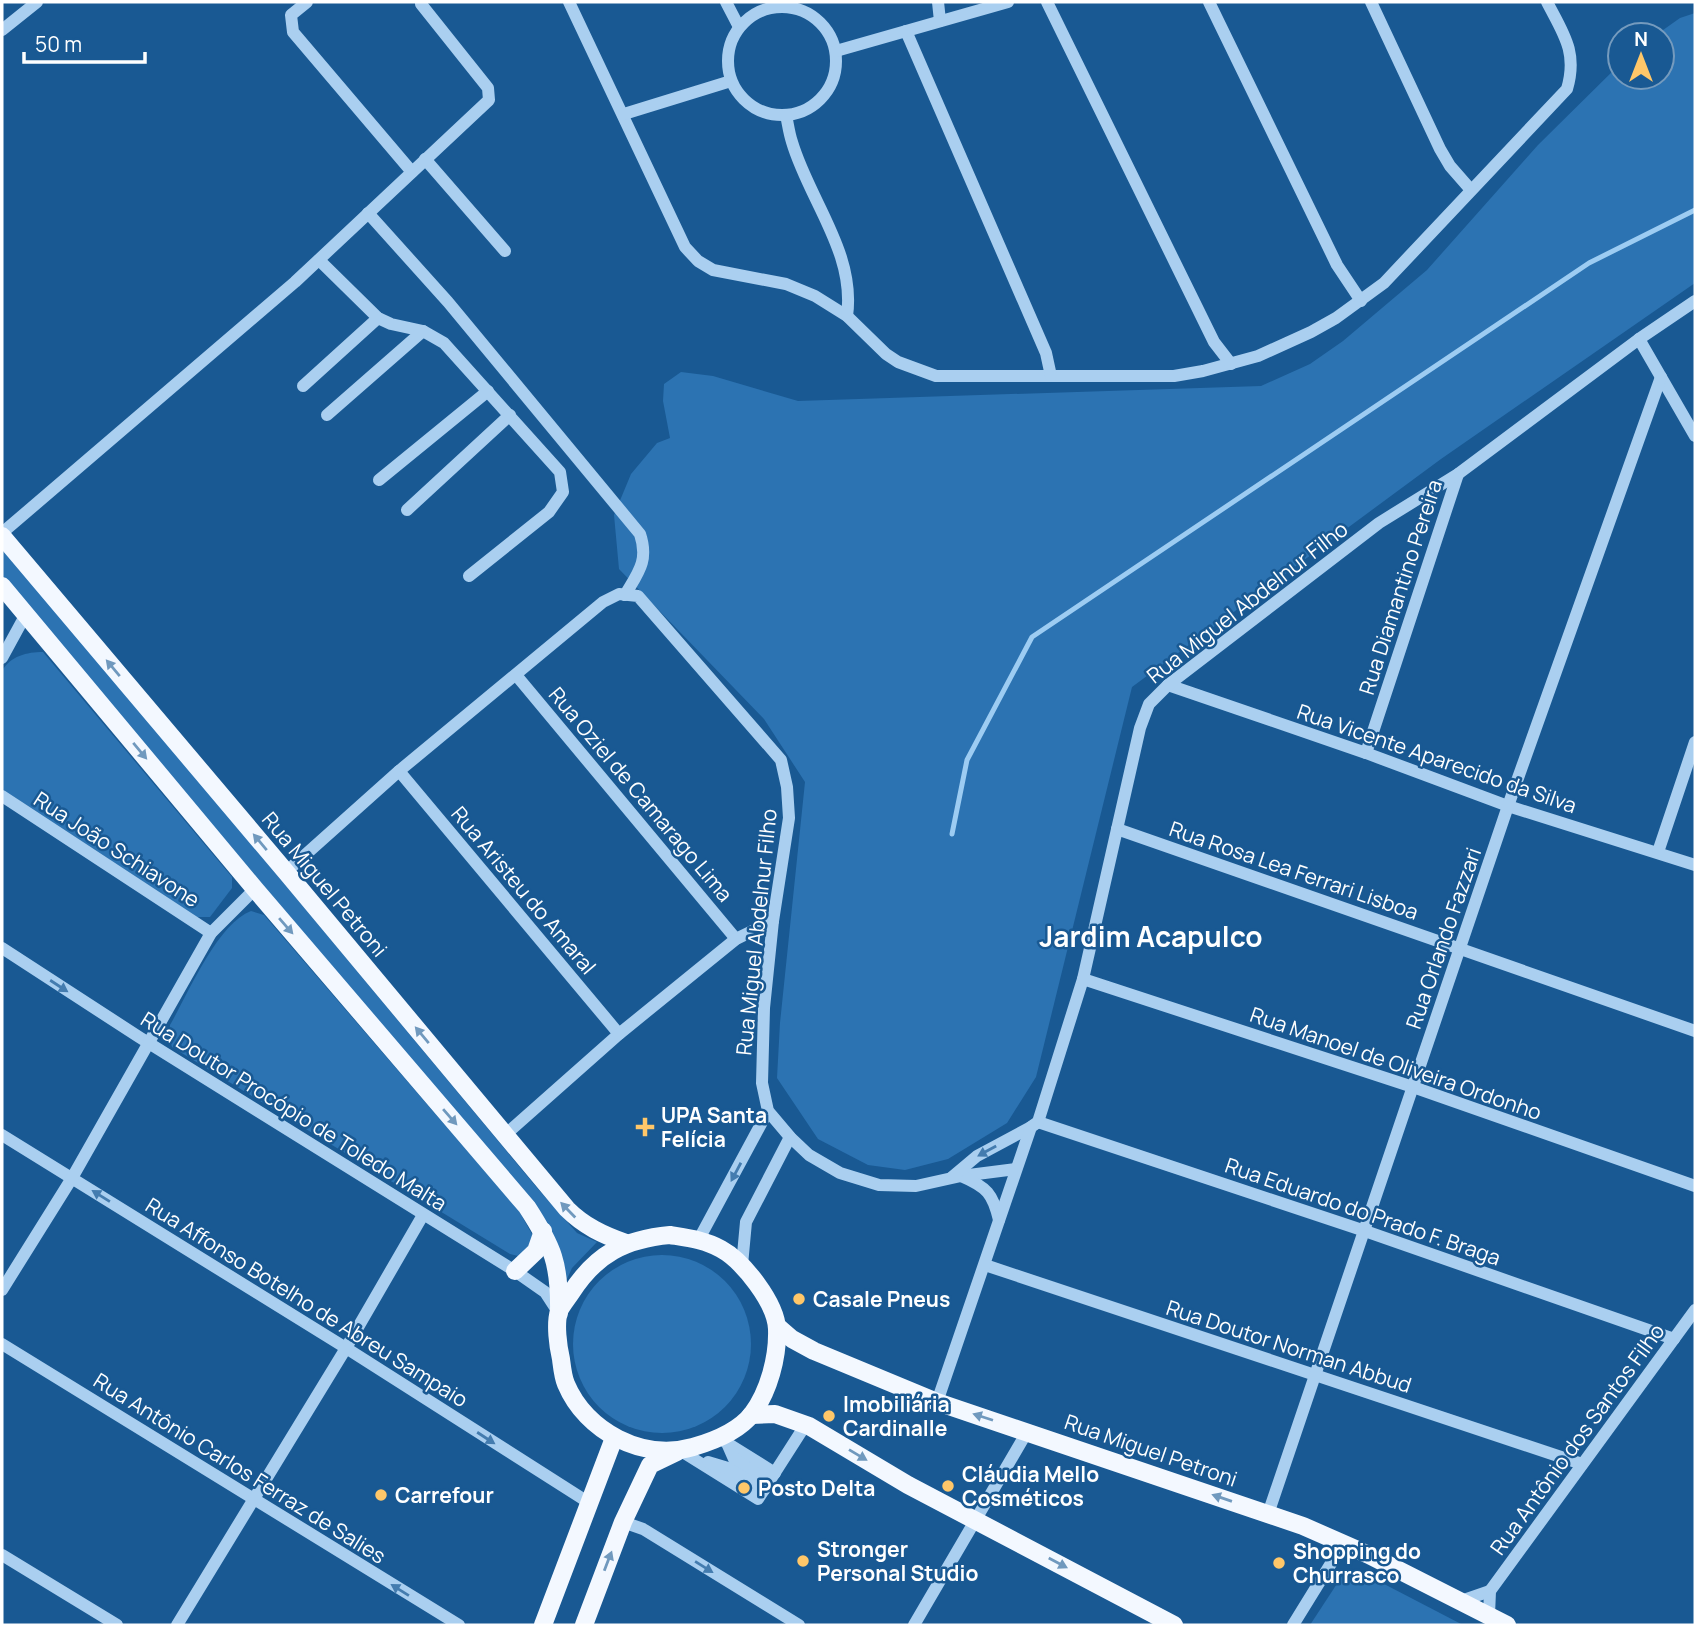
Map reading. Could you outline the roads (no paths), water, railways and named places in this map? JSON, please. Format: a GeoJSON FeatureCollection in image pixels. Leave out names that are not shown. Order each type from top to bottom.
{"type":"FeatureCollection","features":[{"type":"Feature","properties":{"kind":"main road","name":"Rua Miguel Petroni"},"geometry":{"type":"LineString","coordinates":[[2,535],[580,1222],[626,1243]]}},
{"type":"Feature","properties":{"kind":"main road"},"geometry":{"type":"LineString","coordinates":[[2,586],[255,889],[527,1207],[543,1231],[553,1255],[560,1280],[558,1348],[566,1385],[587,1416],[614,1438],[646,1449],[687,1454]]}},
{"type":"Feature","properties":{"kind":"main road"},"geometry":{"type":"LineString","coordinates":[[515,1271],[536,1251],[543,1231]]}},
{"type":"Feature","properties":{"kind":"main road"},"geometry":{"type":"LineString","coordinates":[[559,1313],[583,1274],[603,1256],[642,1237],[670,1234],[699,1239],[722,1249],[742,1265],[765,1294],[777,1326],[774,1364],[762,1397],[751,1415],[723,1441],[650,1465],[623,1522],[584,1625]]}},
{"type":"Feature","properties":{"kind":"main road","name":"Rua Miguel Petroni"},"geometry":{"type":"LineString","coordinates":[[777,1326],[792,1339],[814,1351],[937,1402],[1303,1526],[1507,1625]]}},
{"type":"Feature","properties":{"kind":"main road"},"geometry":{"type":"LineString","coordinates":[[751,1415],[775,1414],[806,1424],[908,1485],[1174,1625]]}},
{"type":"Feature","properties":{"kind":"main road"},"geometry":{"type":"LineString","coordinates":[[543,1625],[614,1438]]}},
{"type":"Feature","properties":{"kind":"street"},"geometry":{"type":"LineString","coordinates":[[2,30],[37,2]]}},
{"type":"Feature","properties":{"kind":"street"},"geometry":{"type":"LineString","coordinates":[[307,2],[291,15],[293,32],[412,172]]}},
{"type":"Feature","properties":{"kind":"street"},"geometry":{"type":"LineString","coordinates":[[569,2],[685,247],[698,261],[721,272],[770,280],[801,290],[847,316],[898,362],[936,376],[1174,376],[1258,356],[1311,332],[1361,301],[1384,283],[1567,89],[1572,69],[1569,44],[1546,2]]}},
{"type":"Feature","properties":{"kind":"street"},"geometry":{"type":"LineString","coordinates":[[726,2],[738,27]]}},
{"type":"Feature","properties":{"kind":"street"},"geometry":{"type":"LineString","coordinates":[[938,2],[940,21]]}},
{"type":"Feature","properties":{"kind":"street"},"geometry":{"type":"LineString","coordinates":[[836,51],[1008,2]]}},
{"type":"Feature","properties":{"kind":"street"},"geometry":{"type":"LineString","coordinates":[[1047,2],[1214,342],[1231,364]]}},
{"type":"Feature","properties":{"kind":"street"},"geometry":{"type":"LineString","coordinates":[[1209,2],[1337,265],[1361,301]]}},
{"type":"Feature","properties":{"kind":"street"},"geometry":{"type":"LineString","coordinates":[[1371,2],[1440,149],[1450,166],[1471,190]]}},
{"type":"Feature","properties":{"kind":"street"},"geometry":{"type":"LineString","coordinates":[[2,535],[319,260],[489,100],[488,88],[421,4]]}},
{"type":"Feature","properties":{"kind":"street"},"geometry":{"type":"LineString","coordinates":[[790,4],[820,21],[833,40],[836,51],[835,74],[825,94],[808,108],[786,115],[775,115],[753,107],[737,91],[728,70],[729,47],[738,27],[756,13],[790,4]]}},
{"type":"Feature","properties":{"kind":"street"},"geometry":{"type":"LineString","coordinates":[[906,31],[1046,353],[1051,376]]}},
{"type":"Feature","properties":{"kind":"street"},"geometry":{"type":"LineString","coordinates":[[624,114],[731,81]]}},
{"type":"Feature","properties":{"kind":"street"},"geometry":{"type":"LineString","coordinates":[[786,115],[792,143],[845,267],[849,292],[847,316]]}},
{"type":"Feature","properties":{"kind":"street"},"geometry":{"type":"LineString","coordinates":[[425,159],[505,251]]}},
{"type":"Feature","properties":{"kind":"street"},"geometry":{"type":"LineString","coordinates":[[286,872],[399,771],[603,602],[619,594],[625,595],[645,556],[640,534],[448,302],[368,213]]}},
{"type":"Feature","properties":{"kind":"street"},"geometry":{"type":"LineString","coordinates":[[319,260],[379,318],[391,324],[423,331],[444,343],[560,472],[563,492],[549,512],[469,576]]}},
{"type":"Feature","properties":{"kind":"street","name":"Rua Miguel Abdelnur Filho"},"geometry":{"type":"LineString","coordinates":[[937,1402],[1083,979],[1140,729],[1149,704],[1168,685],[1379,523],[1458,474],[1639,339],[1695,301]]}},
{"type":"Feature","properties":{"kind":"street"},"geometry":{"type":"LineString","coordinates":[[303,386],[379,318]]}},
{"type":"Feature","properties":{"kind":"street"},"geometry":{"type":"LineString","coordinates":[[327,415],[423,331]]}},
{"type":"Feature","properties":{"kind":"street"},"geometry":{"type":"LineString","coordinates":[[1639,339],[1695,436]]}},
{"type":"Feature","properties":{"kind":"street","name":"Rua Orlando Fazzari"},"geometry":{"type":"LineString","coordinates":[[1268,1514],[1508,806],[1661,377]]}},
{"type":"Feature","properties":{"kind":"street"},"geometry":{"type":"LineString","coordinates":[[379,480],[488,391]]}},
{"type":"Feature","properties":{"kind":"street"},"geometry":{"type":"LineString","coordinates":[[407,510],[510,415]]}},
{"type":"Feature","properties":{"kind":"street","name":"Rua Diamantino Pereira"},"geometry":{"type":"LineString","coordinates":[[1366,753],[1458,474]]}},
{"type":"Feature","properties":{"kind":"street","name":"Rua Miguel Abdelnur Filho"},"geometry":{"type":"LineString","coordinates":[[625,595],[638,596],[781,760],[787,787],[789,818],[773,921],[762,1052],[762,1083],[768,1111]]}},
{"type":"Feature","properties":{"kind":"street"},"geometry":{"type":"LineString","coordinates":[[2,658],[6,642],[26,614]]}},
{"type":"Feature","properties":{"kind":"street","name":"Rua Oziel de Camarago Lima"},"geometry":{"type":"LineString","coordinates":[[516,675],[736,939]]}},
{"type":"Feature","properties":{"kind":"street","name":"Rua Vicente Aparecido da Silva"},"geometry":{"type":"LineString","coordinates":[[1168,685],[1366,753],[1508,806],[1695,865]]}},
{"type":"Feature","properties":{"kind":"street"},"geometry":{"type":"LineString","coordinates":[[1658,852],[1695,742]]}},
{"type":"Feature","properties":{"kind":"street","name":"Rua Aristeu do Amaral"},"geometry":{"type":"LineString","coordinates":[[399,771],[619,1034]]}},
{"type":"Feature","properties":{"kind":"street","name":"Rua João Schiavone"},"geometry":{"type":"LineString","coordinates":[[2,796],[211,933]]}},
{"type":"Feature","properties":{"kind":"street","name":"Rua Rosa Lea Ferrari Lisboa"},"geometry":{"type":"LineString","coordinates":[[1117,829],[1695,1031]]}},
{"type":"Feature","properties":{"kind":"street"},"geometry":{"type":"LineString","coordinates":[[2,1290],[72,1178],[211,933],[255,889]]}},
{"type":"Feature","properties":{"kind":"street"},"geometry":{"type":"LineString","coordinates":[[505,1135],[619,1034],[736,939],[773,921]]}},
{"type":"Feature","properties":{"kind":"street","name":"Rua Doutor Procópio de Toledo Malta"},"geometry":{"type":"LineString","coordinates":[[2,948],[150,1044],[515,1271],[545,1293],[559,1313]]}},
{"type":"Feature","properties":{"kind":"street","name":"Rua Manoel de Oliveira Ordonho"},"geometry":{"type":"LineString","coordinates":[[1083,979],[1413,1087],[1695,1186]]}},
{"type":"Feature","properties":{"kind":"street"},"geometry":{"type":"LineString","coordinates":[[699,1239],[768,1111],[809,1155],[840,1173],[879,1185],[916,1186],[961,1176],[1016,1169]]}},
{"type":"Feature","properties":{"kind":"street"},"geometry":{"type":"LineString","coordinates":[[946,1181],[977,1156],[1034,1125]]}},
{"type":"Feature","properties":{"kind":"street","name":"Rua Eduardo do Prado F. Braga"},"geometry":{"type":"LineString","coordinates":[[1034,1125],[1365,1231],[1674,1339]]}},
{"type":"Feature","properties":{"kind":"street","name":"Rua Affonso Botelho de Abreu Sampaio"},"geometry":{"type":"LineString","coordinates":[[2,1135],[346,1348],[591,1504]]}},
{"type":"Feature","properties":{"kind":"street"},"geometry":{"type":"LineString","coordinates":[[742,1265],[746,1222],[790,1137]]}},
{"type":"Feature","properties":{"kind":"street"},"geometry":{"type":"LineString","coordinates":[[961,1176],[987,1191],[994,1200],[999,1222]]}},
{"type":"Feature","properties":{"kind":"street"},"geometry":{"type":"LineString","coordinates":[[177,1625],[346,1348],[423,1215]]}},
{"type":"Feature","properties":{"kind":"street","name":"Rua Doutor Norman Abbud"},"geometry":{"type":"LineString","coordinates":[[985,1265],[1582,1464]]}},
{"type":"Feature","properties":{"kind":"street","name":"Rua Antônio dos Santos Filho"},"geometry":{"type":"LineString","coordinates":[[1490,1591],[1695,1310]]}},
{"type":"Feature","properties":{"kind":"street","name":"Rua Antônio Carlos Ferraz de Salies"},"geometry":{"type":"LineString","coordinates":[[2,1344],[459,1625]]}},
{"type":"Feature","properties":{"kind":"street"},"geometry":{"type":"LineString","coordinates":[[687,1454],[758,1499],[806,1424]]}},
{"type":"Feature","properties":{"kind":"street"},"geometry":{"type":"LineString","coordinates":[[914,1625],[978,1520],[1027,1432]]}},
{"type":"Feature","properties":{"kind":"street"},"geometry":{"type":"LineString","coordinates":[[723,1441],[734,1459],[769,1482]]}},
{"type":"Feature","properties":{"kind":"street"},"geometry":{"type":"LineString","coordinates":[[623,1522],[643,1529],[799,1625]]}},
{"type":"Feature","properties":{"kind":"street"},"geometry":{"type":"LineString","coordinates":[[1293,1625],[1343,1544]]}},
{"type":"Feature","properties":{"kind":"street"},"geometry":{"type":"LineString","coordinates":[[2,1555],[117,1625]]}},
{"type":"Feature","properties":{"kind":"street"},"geometry":{"type":"LineString","coordinates":[[1461,1601],[1490,1591],[1489,1615]]}},
{"type":"Feature","properties":{"kind":"waterway"},"geometry":{"type":"LineString","coordinates":[[952,834],[967,760],[1032,637],[1589,263],[1695,210]]}},
{"type":"Feature","properties":{"kind":"place","name":"UPA Santa Felícia"},"geometry":{"type":"Point","coordinates":[645,1127]}},
{"type":"Feature","properties":{"kind":"place","name":"Casale Pneus"},"geometry":{"type":"Point","coordinates":[799,1299]}},
{"type":"Feature","properties":{"kind":"place","name":"Imobiliária Cardinalle"},"geometry":{"type":"Point","coordinates":[829,1416]}},
{"type":"Feature","properties":{"kind":"place","name":"Cláudia Mello Cosméticos"},"geometry":{"type":"Point","coordinates":[948,1486]}},
{"type":"Feature","properties":{"kind":"place","name":"Posto Delta"},"geometry":{"type":"Point","coordinates":[744,1488]}},
{"type":"Feature","properties":{"kind":"place","name":"Carrefour"},"geometry":{"type":"Point","coordinates":[381,1495]}},
{"type":"Feature","properties":{"kind":"place","name":"Stronger Personal Studio"},"geometry":{"type":"Point","coordinates":[803,1561]}},
{"type":"Feature","properties":{"kind":"place","name":"Shopping do Churrasco"},"geometry":{"type":"Point","coordinates":[1279,1563]}},
{"type":"Feature","properties":{"kind":"district","name":"Jardim Acapulco"},"geometry":{"type":"Point","coordinates":[1151,936]}}]}
